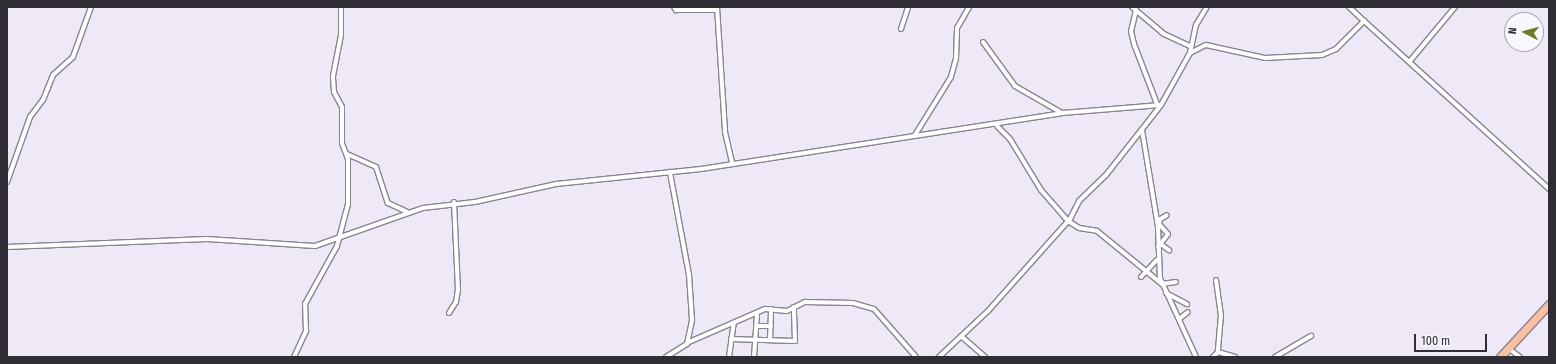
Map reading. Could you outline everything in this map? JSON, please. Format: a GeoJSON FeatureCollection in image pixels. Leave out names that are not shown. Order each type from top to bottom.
{"type":"FeatureCollection","features":[{"type":"Feature","properties":{"kind":"highway"},"geometry":{"type":"LineString","coordinates":[[1500,357],[1549,304]]}},
{"type":"Feature","properties":{"kind":"street"},"geometry":{"type":"LineString","coordinates":[[7,182],[30,118],[43,100],[53,75],[73,57],[91,7]]}},
{"type":"Feature","properties":{"kind":"street"},"geometry":{"type":"LineString","coordinates":[[294,357],[306,330],[305,304],[324,273],[339,236],[349,201],[347,154],[341,140],[342,107],[333,81],[340,7]]}},
{"type":"Feature","properties":{"kind":"street"},"geometry":{"type":"LineString","coordinates":[[674,7],[676,10],[717,9],[725,132],[732,163]]}},
{"type":"Feature","properties":{"kind":"street"},"geometry":{"type":"LineString","coordinates":[[902,30],[908,7]]}},
{"type":"Feature","properties":{"kind":"street"},"geometry":{"type":"LineString","coordinates":[[915,135],[950,77],[956,58],[957,28],[970,7]]}},
{"type":"Feature","properties":{"kind":"street"},"geometry":{"type":"LineString","coordinates":[[939,357],[1068,221],[1079,201],[1106,175],[1142,130],[1190,53],[1190,46],[1207,7]]}},
{"type":"Feature","properties":{"kind":"street"},"geometry":{"type":"LineString","coordinates":[[1349,7],[1549,189]]}},
{"type":"Feature","properties":{"kind":"street"},"geometry":{"type":"LineString","coordinates":[[1410,61],[1455,7]]}},
{"type":"Feature","properties":{"kind":"street"},"geometry":{"type":"LineString","coordinates":[[1134,8],[1164,34],[1190,46]]}},
{"type":"Feature","properties":{"kind":"street"},"geometry":{"type":"LineString","coordinates":[[1134,8],[1132,30],[1134,44],[1159,104]]}},
{"type":"Feature","properties":{"kind":"street"},"geometry":{"type":"LineString","coordinates":[[1190,53],[1206,45],[1266,58],[1326,54],[1364,21]]}},
{"type":"Feature","properties":{"kind":"street"},"geometry":{"type":"LineString","coordinates":[[983,42],[1015,86],[1062,113]]}},
{"type":"Feature","properties":{"kind":"street"},"geometry":{"type":"LineString","coordinates":[[7,247],[207,239],[307,246],[407,212],[454,202],[522,193],[556,184],[670,172],[915,135],[997,126],[1062,113],[1159,104]]}},
{"type":"Feature","properties":{"kind":"street"},"geometry":{"type":"LineString","coordinates":[[997,126],[1010,139],[1041,190],[1068,221],[1079,228],[1097,231],[1111,246],[1147,271],[1162,284],[1176,282]]}},
{"type":"Feature","properties":{"kind":"street"},"geometry":{"type":"LineString","coordinates":[[1142,130],[1159,224],[1168,234],[1160,246]]}},
{"type":"Feature","properties":{"kind":"street"},"geometry":{"type":"LineString","coordinates":[[347,154],[372,163],[388,202],[407,212]]}},
{"type":"Feature","properties":{"kind":"street"},"geometry":{"type":"LineString","coordinates":[[670,172],[689,275],[692,320],[689,342]]}},
{"type":"Feature","properties":{"kind":"street"},"geometry":{"type":"LineString","coordinates":[[448,313],[456,302],[458,290],[454,202]]}},
{"type":"Feature","properties":{"kind":"street"},"geometry":{"type":"LineString","coordinates":[[1159,220],[1167,215]]}},
{"type":"Feature","properties":{"kind":"street"},"geometry":{"type":"LineString","coordinates":[[1159,220],[1160,246],[1157,260],[1162,284],[1196,357]]}},
{"type":"Feature","properties":{"kind":"street"},"geometry":{"type":"LineString","coordinates":[[1160,246],[1169,250]]}},
{"type":"Feature","properties":{"kind":"street"},"geometry":{"type":"LineString","coordinates":[[1141,277],[1157,260]]}},
{"type":"Feature","properties":{"kind":"street"},"geometry":{"type":"LineString","coordinates":[[1213,357],[1218,352],[1221,315],[1216,280]]}},
{"type":"Feature","properties":{"kind":"street"},"geometry":{"type":"LineString","coordinates":[[1166,293],[1187,304]]}},
{"type":"Feature","properties":{"kind":"street"},"geometry":{"type":"LineString","coordinates":[[666,357],[689,342],[771,309],[788,311],[794,307],[821,301],[870,306],[916,357]]}},
{"type":"Feature","properties":{"kind":"street"},"geometry":{"type":"LineString","coordinates":[[731,339],[796,340],[794,307]]}},
{"type":"Feature","properties":{"kind":"street"},"geometry":{"type":"LineString","coordinates":[[770,340],[771,309]]}},
{"type":"Feature","properties":{"kind":"street"},"geometry":{"type":"LineString","coordinates":[[1179,320],[1188,312]]}},
{"type":"Feature","properties":{"kind":"street"},"geometry":{"type":"LineString","coordinates":[[754,357],[758,326],[757,315]]}},
{"type":"Feature","properties":{"kind":"street"},"geometry":{"type":"LineString","coordinates":[[730,357],[734,323]]}},
{"type":"Feature","properties":{"kind":"street"},"geometry":{"type":"LineString","coordinates":[[758,326],[771,326]]}},
{"type":"Feature","properties":{"kind":"street"},"geometry":{"type":"LineString","coordinates":[[960,336],[985,357]]}},
{"type":"Feature","properties":{"kind":"street"},"geometry":{"type":"LineString","coordinates":[[1275,357],[1311,336]]}},
{"type":"Feature","properties":{"kind":"street"},"geometry":{"type":"LineString","coordinates":[[1508,348],[1520,357]]}},
{"type":"Feature","properties":{"kind":"street"},"geometry":{"type":"LineString","coordinates":[[1218,352],[1235,357]]}}]}
